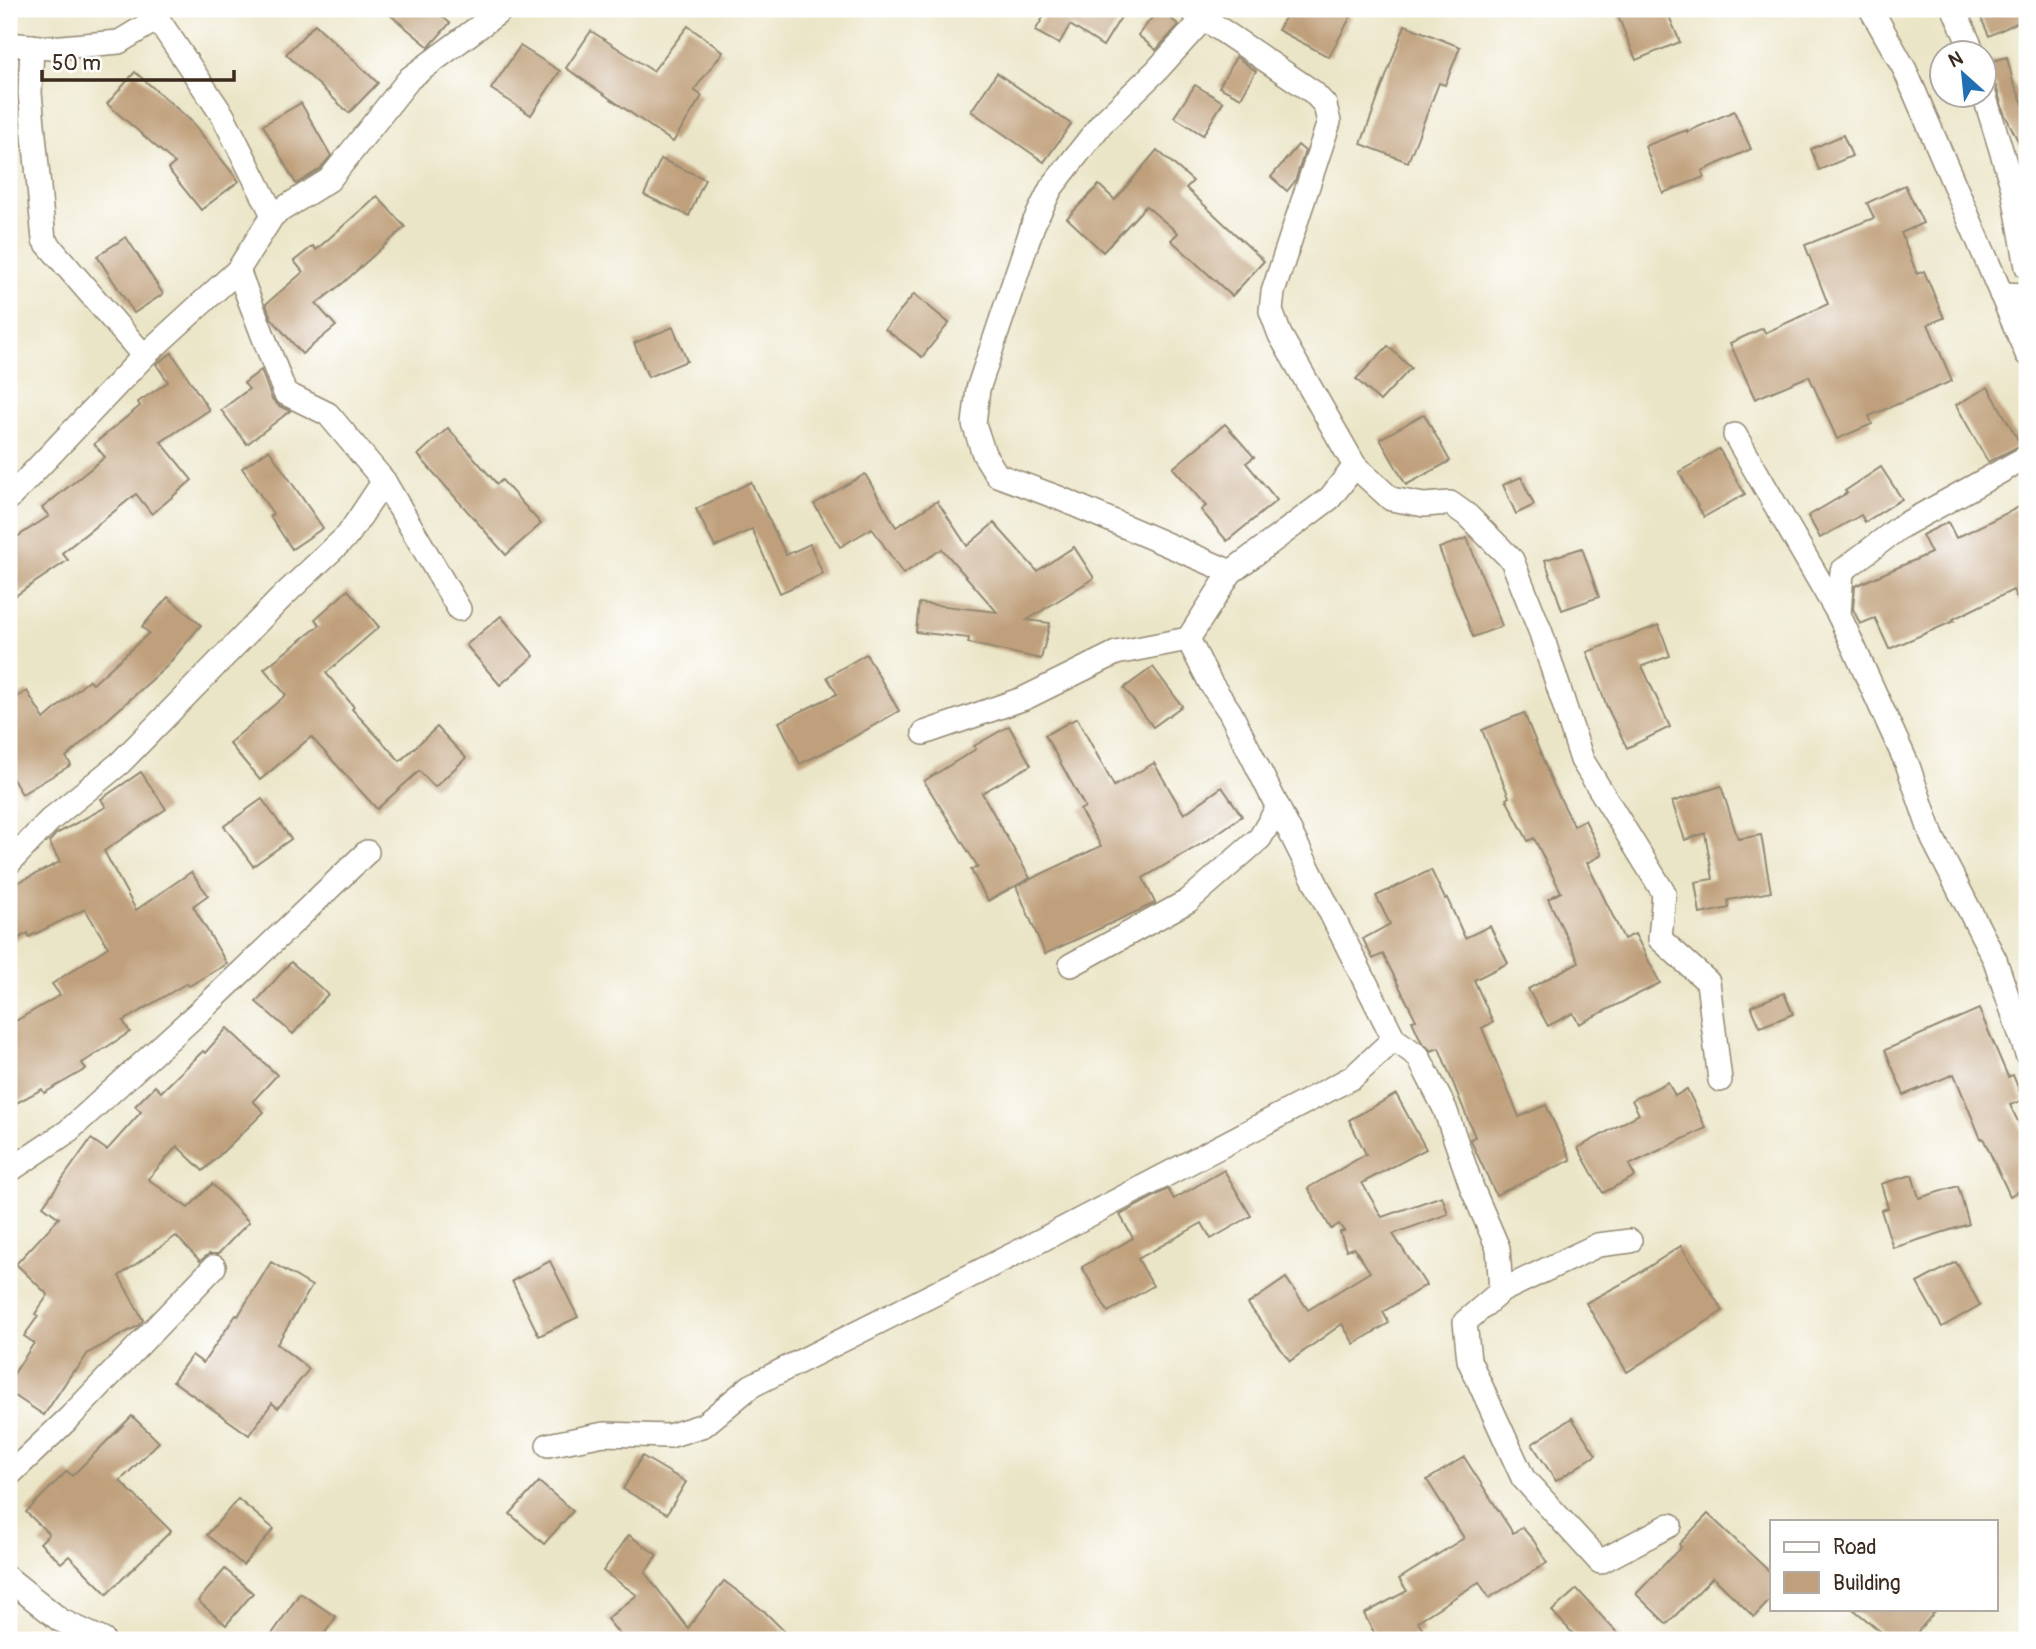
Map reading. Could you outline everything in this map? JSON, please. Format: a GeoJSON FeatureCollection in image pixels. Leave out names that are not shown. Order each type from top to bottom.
{"type":"FeatureCollection","features":[{"type":"Feature","properties":{"kind":"street"},"geometry":{"type":"LineString","coordinates":[[9,498],[144,356],[238,270],[273,215],[328,180],[410,78],[503,9]]}},
{"type":"Feature","properties":{"kind":"street"},"geometry":{"type":"LineString","coordinates":[[1871,9],[1905,70],[2027,354]]}},
{"type":"Feature","properties":{"kind":"street"},"geometry":{"type":"LineString","coordinates":[[1954,9],[1967,38]]}},
{"type":"Feature","properties":{"kind":"street"},"geometry":{"type":"LineString","coordinates":[[1231,572],[1059,498],[997,475],[984,454],[974,424],[978,389],[1033,225],[1051,188],[1102,124],[1156,71],[1200,12],[1313,92],[1325,105],[1329,122],[1273,292],[1271,311],[1280,335],[1354,466],[1391,499],[1424,505],[1450,503],[1467,515],[1512,561],[1541,633],[1582,760],[1664,893],[1660,939],[1708,982],[1720,1080]]}},
{"type":"Feature","properties":{"kind":"street"},"geometry":{"type":"LineString","coordinates":[[9,44],[51,48],[119,42],[154,14],[223,116],[273,215]]}},
{"type":"Feature","properties":{"kind":"street"},"geometry":{"type":"LineString","coordinates":[[32,46],[30,93],[44,240],[144,356]]}},
{"type":"Feature","properties":{"kind":"street"},"geometry":{"type":"LineString","coordinates":[[1988,108],[2012,189],[2027,267]]}},
{"type":"Feature","properties":{"kind":"street"},"geometry":{"type":"LineString","coordinates":[[238,270],[285,393],[328,414],[384,481],[459,609]]}},
{"type":"Feature","properties":{"kind":"street"},"geometry":{"type":"LineString","coordinates":[[2001,294],[2027,295]]}},
{"type":"Feature","properties":{"kind":"street"},"geometry":{"type":"LineString","coordinates":[[1735,435],[1839,615],[1908,766],[1933,839],[1995,960],[2027,1054]]}},
{"type":"Feature","properties":{"kind":"street"},"geometry":{"type":"LineString","coordinates":[[1839,615],[1842,571],[1900,527],[2027,457]]}},
{"type":"Feature","properties":{"kind":"street"},"geometry":{"type":"LineString","coordinates":[[924,733],[1025,698],[1116,653],[1188,639],[1231,572],[1330,498],[1354,466]]}},
{"type":"Feature","properties":{"kind":"street"},"geometry":{"type":"LineString","coordinates":[[9,863],[50,820],[120,763],[284,595],[348,535],[384,481]]}},
{"type":"Feature","properties":{"kind":"street"},"geometry":{"type":"LineString","coordinates":[[1188,639],[1211,684],[1230,712],[1394,1039],[1418,1056],[1445,1110],[1472,1188],[1497,1248],[1501,1291]]}},
{"type":"Feature","properties":{"kind":"street"},"geometry":{"type":"LineString","coordinates":[[1071,965],[1188,901],[1260,838],[1278,807]]}},
{"type":"Feature","properties":{"kind":"street"},"geometry":{"type":"LineString","coordinates":[[1260,838],[1294,840]]}},
{"type":"Feature","properties":{"kind":"street"},"geometry":{"type":"LineString","coordinates":[[9,1171],[67,1132],[209,1003],[367,852]]}},
{"type":"Feature","properties":{"kind":"street"},"geometry":{"type":"LineString","coordinates":[[548,1445],[604,1434],[669,1436],[704,1425],[751,1385],[1028,1247],[1353,1077],[1394,1039]]}},
{"type":"Feature","properties":{"kind":"street"},"geometry":{"type":"LineString","coordinates":[[1630,1241],[1598,1245],[1501,1291],[1465,1322],[1469,1360],[1523,1478],[1600,1562],[1670,1525]]}},
{"type":"Feature","properties":{"kind":"street"},"geometry":{"type":"LineString","coordinates":[[9,1475],[70,1417],[214,1266]]}},
{"type":"Feature","properties":{"kind":"street"},"geometry":{"type":"LineString","coordinates":[[9,1579],[60,1620],[103,1640]]}},
{"type":"Feature","properties":{"kind":"building"},"geometry":{"type":"Polygon","coordinates":[[[383,9],[433,9],[450,23],[429,47],[383,9]]]}},
{"type":"Feature","properties":{"kind":"building"},"geometry":{"type":"Polygon","coordinates":[[[1043,9],[1126,9],[1103,46],[1070,25],[1059,44],[1035,31],[1047,11],[1043,9]]]}},
{"type":"Feature","properties":{"kind":"building"},"geometry":{"type":"Polygon","coordinates":[[[1159,9],[1179,25],[1156,50],[1138,35],[1159,9]]]}},
{"type":"Feature","properties":{"kind":"building"},"geometry":{"type":"Polygon","coordinates":[[[1290,9],[1338,9],[1351,16],[1329,57],[1278,30],[1290,9]]]}},
{"type":"Feature","properties":{"kind":"building"},"geometry":{"type":"Polygon","coordinates":[[[1615,9],[1666,9],[1680,42],[1636,60],[1615,9]]]}},
{"type":"Feature","properties":{"kind":"building"},"geometry":{"type":"Polygon","coordinates":[[[1977,9],[2027,9],[2027,18],[1989,36],[1977,9]]]}},
{"type":"Feature","properties":{"kind":"building"},"geometry":{"type":"Polygon","coordinates":[[[315,24],[378,83],[349,113],[286,54],[315,24]]]}},
{"type":"Feature","properties":{"kind":"building"},"geometry":{"type":"Polygon","coordinates":[[[1405,25],[1460,47],[1445,85],[1439,83],[1408,162],[1361,144],[1405,25]]]}},
{"type":"Feature","properties":{"kind":"building"},"geometry":{"type":"Polygon","coordinates":[[[688,26],[723,52],[694,90],[702,96],[673,142],[566,68],[591,31],[653,71],[688,26]]]}},
{"type":"Feature","properties":{"kind":"building"},"geometry":{"type":"Polygon","coordinates":[[[520,46],[560,71],[531,115],[491,89],[520,46]]]}},
{"type":"Feature","properties":{"kind":"building"},"geometry":{"type":"Polygon","coordinates":[[[1236,57],[1256,71],[1241,98],[1219,87],[1236,57]]]}},
{"type":"Feature","properties":{"kind":"building"},"geometry":{"type":"Polygon","coordinates":[[[2007,57],[2013,82],[2027,112],[2027,159],[2004,113],[1997,89],[1997,60],[2007,57]]]}},
{"type":"Feature","properties":{"kind":"building"},"geometry":{"type":"Polygon","coordinates":[[[135,72],[190,120],[239,181],[201,210],[168,169],[175,163],[107,104],[135,72]]]}},
{"type":"Feature","properties":{"kind":"building"},"geometry":{"type":"Polygon","coordinates":[[[997,73],[1071,124],[1044,162],[971,111],[997,73]]]}},
{"type":"Feature","properties":{"kind":"building"},"geometry":{"type":"Polygon","coordinates":[[[1195,85],[1223,102],[1203,135],[1174,117],[1195,85]]]}},
{"type":"Feature","properties":{"kind":"building"},"geometry":{"type":"Polygon","coordinates":[[[301,103],[331,156],[320,169],[296,184],[263,125],[301,103]]]}},
{"type":"Feature","properties":{"kind":"building"},"geometry":{"type":"Polygon","coordinates":[[[1734,111],[1751,149],[1702,171],[1704,177],[1663,193],[1645,146],[1687,132],[1734,111]]]}},
{"type":"Feature","properties":{"kind":"building"},"geometry":{"type":"Polygon","coordinates":[[[1843,135],[1852,156],[1819,170],[1811,149],[1843,135]]]}},
{"type":"Feature","properties":{"kind":"building"},"geometry":{"type":"Polygon","coordinates":[[[1298,145],[1305,151],[1295,181],[1287,191],[1271,177],[1298,145]]]}},
{"type":"Feature","properties":{"kind":"building"},"geometry":{"type":"Polygon","coordinates":[[[1157,150],[1193,181],[1186,188],[1264,261],[1232,296],[1171,240],[1178,233],[1146,206],[1103,252],[1067,218],[1099,185],[1115,200],[1157,150]]]}},
{"type":"Feature","properties":{"kind":"building"},"geometry":{"type":"Polygon","coordinates":[[[661,159],[705,179],[689,216],[644,195],[661,159]]]}},
{"type":"Feature","properties":{"kind":"building"},"geometry":{"type":"Polygon","coordinates":[[[1905,185],[1923,223],[1901,233],[1917,274],[1924,271],[1944,318],[1928,324],[1952,381],[1869,416],[1872,424],[1837,439],[1809,376],[1755,399],[1730,343],[1763,328],[1765,333],[1828,304],[1805,245],[1874,218],[1867,203],[1905,185]]]}},
{"type":"Feature","properties":{"kind":"building"},"geometry":{"type":"Polygon","coordinates":[[[377,196],[405,227],[316,304],[336,326],[302,354],[271,318],[266,304],[303,272],[294,261],[313,246],[316,250],[377,196]]]}},
{"type":"Feature","properties":{"kind":"building"},"geometry":{"type":"Polygon","coordinates":[[[126,237],[163,294],[134,313],[97,256],[126,237]]]}},
{"type":"Feature","properties":{"kind":"building"},"geometry":{"type":"Polygon","coordinates":[[[914,294],[949,323],[922,357],[885,329],[914,294]]]}},
{"type":"Feature","properties":{"kind":"building"},"geometry":{"type":"Polygon","coordinates":[[[673,327],[687,361],[648,377],[634,343],[673,327]]]}},
{"type":"Feature","properties":{"kind":"building"},"geometry":{"type":"Polygon","coordinates":[[[1388,346],[1411,368],[1380,401],[1356,379],[1388,346]]]}},
{"type":"Feature","properties":{"kind":"building"},"geometry":{"type":"Polygon","coordinates":[[[172,353],[209,410],[161,442],[192,480],[152,514],[136,494],[62,553],[68,560],[9,600],[9,542],[49,516],[42,508],[105,457],[94,444],[140,406],[138,402],[168,382],[156,364],[172,353]]]}},
{"type":"Feature","properties":{"kind":"building"},"geometry":{"type":"Polygon","coordinates":[[[261,370],[272,399],[290,411],[247,444],[221,410],[249,389],[244,383],[261,370]]]}},
{"type":"Feature","properties":{"kind":"building"},"geometry":{"type":"Polygon","coordinates":[[[1988,387],[2021,445],[1988,462],[1956,405],[1988,387]]]}},
{"type":"Feature","properties":{"kind":"building"},"geometry":{"type":"Polygon","coordinates":[[[1424,414],[1450,461],[1406,485],[1380,439],[1424,414]]]}},
{"type":"Feature","properties":{"kind":"building"},"geometry":{"type":"Polygon","coordinates":[[[1225,424],[1254,457],[1246,463],[1277,500],[1227,541],[1201,510],[1206,506],[1173,468],[1225,424]]]}},
{"type":"Feature","properties":{"kind":"building"},"geometry":{"type":"Polygon","coordinates":[[[448,428],[497,484],[502,480],[541,524],[506,555],[418,455],[448,428]]]}},
{"type":"Feature","properties":{"kind":"building"},"geometry":{"type":"Polygon","coordinates":[[[1719,449],[1745,494],[1704,517],[1679,472],[1719,449]]]}},
{"type":"Feature","properties":{"kind":"building"},"geometry":{"type":"Polygon","coordinates":[[[269,450],[323,528],[292,549],[270,516],[273,514],[242,468],[269,450]]]}},
{"type":"Feature","properties":{"kind":"building"},"geometry":{"type":"Polygon","coordinates":[[[1881,467],[1902,499],[1865,522],[1861,515],[1820,538],[1808,516],[1847,493],[1845,491],[1881,467]]]}},
{"type":"Feature","properties":{"kind":"building"},"geometry":{"type":"Polygon","coordinates":[[[865,474],[896,527],[937,501],[967,546],[994,523],[1037,571],[1074,547],[1094,578],[1027,620],[1050,623],[1041,659],[968,643],[969,638],[916,632],[919,603],[997,612],[942,549],[903,574],[872,528],[840,547],[814,504],[865,474]]]}},
{"type":"Feature","properties":{"kind":"building"},"geometry":{"type":"Polygon","coordinates":[[[1521,477],[1534,505],[1516,514],[1503,485],[1521,477]]]}},
{"type":"Feature","properties":{"kind":"building"},"geometry":{"type":"Polygon","coordinates":[[[751,482],[786,555],[810,544],[823,574],[780,593],[752,529],[715,547],[696,509],[751,482]]]}},
{"type":"Feature","properties":{"kind":"building"},"geometry":{"type":"Polygon","coordinates":[[[2027,503],[2027,617],[2013,590],[1953,619],[1954,621],[1889,649],[1875,618],[1860,624],[1853,609],[1855,586],[1931,553],[1922,535],[1948,522],[1956,538],[2027,503]]]}},
{"type":"Feature","properties":{"kind":"building"},"geometry":{"type":"Polygon","coordinates":[[[1467,538],[1502,626],[1473,637],[1439,548],[1467,538]]]}},
{"type":"Feature","properties":{"kind":"building"},"geometry":{"type":"Polygon","coordinates":[[[1582,548],[1599,597],[1562,610],[1545,560],[1582,548]]]}},
{"type":"Feature","properties":{"kind":"building"},"geometry":{"type":"Polygon","coordinates":[[[348,590],[379,627],[326,673],[354,707],[352,709],[400,761],[437,727],[466,758],[435,787],[419,771],[377,809],[311,737],[260,780],[229,743],[286,695],[264,669],[320,625],[315,619],[348,590]]]}},
{"type":"Feature","properties":{"kind":"building"},"geometry":{"type":"Polygon","coordinates":[[[168,597],[201,625],[166,667],[66,757],[71,765],[22,794],[9,773],[9,702],[27,691],[44,719],[89,680],[93,684],[149,633],[142,627],[168,597]]]}},
{"type":"Feature","properties":{"kind":"building"},"geometry":{"type":"Polygon","coordinates":[[[501,616],[534,656],[500,685],[466,645],[501,616]]]}},
{"type":"Feature","properties":{"kind":"building"},"geometry":{"type":"Polygon","coordinates":[[[1659,625],[1670,656],[1642,666],[1670,727],[1627,748],[1607,707],[1587,652],[1659,625]]]}},
{"type":"Feature","properties":{"kind":"building"},"geometry":{"type":"Polygon","coordinates":[[[866,654],[899,711],[800,764],[779,722],[837,694],[827,677],[866,654]]]}},
{"type":"Feature","properties":{"kind":"building"},"geometry":{"type":"Polygon","coordinates":[[[1153,667],[1182,706],[1153,727],[1124,688],[1153,667]]]}},
{"type":"Feature","properties":{"kind":"building"},"geometry":{"type":"Polygon","coordinates":[[[1524,713],[1552,782],[1574,826],[1585,820],[1602,855],[1587,863],[1624,939],[1635,934],[1660,983],[1579,1024],[1573,1013],[1548,1026],[1528,989],[1579,962],[1548,899],[1561,892],[1534,838],[1528,841],[1506,799],[1509,797],[1482,730],[1524,713]]]}},
{"type":"Feature","properties":{"kind":"building"},"geometry":{"type":"Polygon","coordinates":[[[1077,718],[1114,786],[1154,763],[1184,814],[1222,787],[1242,816],[1208,840],[1143,878],[1155,903],[1045,954],[1016,886],[1101,846],[1080,810],[1085,807],[1045,735],[1077,718]]]}},
{"type":"Feature","properties":{"kind":"building"},"geometry":{"type":"Polygon","coordinates":[[[1009,726],[1031,765],[982,793],[1030,878],[988,901],[971,870],[978,867],[924,781],[976,749],[974,746],[1009,726]]]}},
{"type":"Feature","properties":{"kind":"building"},"geometry":{"type":"Polygon","coordinates":[[[141,772],[166,809],[104,851],[136,910],[191,872],[208,895],[193,906],[227,964],[189,986],[187,983],[123,1021],[130,1032],[82,1063],[86,1069],[44,1093],[42,1089],[9,1107],[9,1025],[60,995],[52,984],[108,947],[85,909],[29,937],[28,933],[9,943],[9,887],[60,862],[49,842],[56,834],[106,807],[101,799],[141,772]]]}},
{"type":"Feature","properties":{"kind":"building"},"geometry":{"type":"Polygon","coordinates":[[[1721,786],[1738,839],[1761,835],[1771,892],[1728,900],[1729,908],[1700,914],[1695,882],[1713,879],[1705,833],[1685,840],[1672,802],[1721,786]]]}},
{"type":"Feature","properties":{"kind":"building"},"geometry":{"type":"Polygon","coordinates":[[[262,799],[291,839],[253,866],[224,826],[262,799]]]}},
{"type":"Feature","properties":{"kind":"building"},"geometry":{"type":"Polygon","coordinates":[[[1431,870],[1465,938],[1490,926],[1508,963],[1474,980],[1493,1022],[1482,1028],[1519,1117],[1546,1105],[1571,1160],[1496,1195],[1470,1139],[1475,1137],[1439,1048],[1431,1051],[1421,1041],[1412,1021],[1416,1020],[1383,954],[1373,959],[1363,939],[1390,924],[1376,896],[1431,870]]]}},
{"type":"Feature","properties":{"kind":"building"},"geometry":{"type":"Polygon","coordinates":[[[291,962],[328,994],[293,1034],[256,1002],[291,962]]]}},
{"type":"Feature","properties":{"kind":"building"},"geometry":{"type":"Polygon","coordinates":[[[1784,993],[1793,1014],[1760,1027],[1751,1006],[1784,993]]]}},
{"type":"Feature","properties":{"kind":"building"},"geometry":{"type":"Polygon","coordinates":[[[1979,1009],[2008,1077],[2013,1075],[2023,1100],[2010,1105],[2027,1140],[2027,1187],[2010,1196],[1983,1138],[1981,1139],[1954,1074],[1904,1095],[1885,1050],[1979,1009]]]}},
{"type":"Feature","properties":{"kind":"building"},"geometry":{"type":"Polygon","coordinates":[[[227,1028],[277,1075],[253,1101],[264,1112],[203,1171],[177,1146],[148,1179],[188,1208],[212,1184],[249,1222],[218,1254],[209,1254],[200,1261],[176,1236],[119,1276],[143,1320],[138,1326],[88,1353],[44,1415],[9,1392],[9,1381],[34,1343],[24,1336],[48,1295],[16,1264],[59,1218],[43,1206],[91,1139],[107,1150],[141,1112],[135,1106],[155,1086],[161,1092],[203,1051],[205,1053],[227,1028]]]}},
{"type":"Feature","properties":{"kind":"building"},"geometry":{"type":"Polygon","coordinates":[[[1668,1082],[1675,1096],[1687,1089],[1706,1128],[1629,1165],[1635,1176],[1603,1193],[1578,1148],[1639,1114],[1632,1100],[1668,1082]]]}},
{"type":"Feature","properties":{"kind":"building"},"geometry":{"type":"Polygon","coordinates":[[[1396,1094],[1426,1149],[1362,1183],[1382,1217],[1442,1196],[1448,1214],[1393,1234],[1426,1285],[1383,1312],[1389,1323],[1354,1344],[1342,1324],[1290,1361],[1248,1304],[1286,1278],[1308,1310],[1370,1272],[1354,1248],[1346,1250],[1340,1232],[1344,1231],[1339,1224],[1331,1229],[1308,1188],[1366,1154],[1349,1120],[1396,1094]]]}},
{"type":"Feature","properties":{"kind":"building"},"geometry":{"type":"Polygon","coordinates":[[[1224,1170],[1251,1216],[1211,1239],[1202,1223],[1138,1259],[1153,1286],[1108,1312],[1082,1267],[1133,1238],[1120,1215],[1168,1189],[1174,1199],[1224,1170]]]}},
{"type":"Feature","properties":{"kind":"building"},"geometry":{"type":"Polygon","coordinates":[[[1912,1175],[1919,1198],[1958,1186],[1969,1224],[1893,1248],[1881,1210],[1888,1208],[1881,1184],[1912,1175]]]}},
{"type":"Feature","properties":{"kind":"building"},"geometry":{"type":"Polygon","coordinates":[[[1681,1246],[1723,1311],[1627,1372],[1586,1303],[1627,1281],[1681,1246]]]}},
{"type":"Feature","properties":{"kind":"building"},"geometry":{"type":"Polygon","coordinates":[[[550,1261],[578,1317],[539,1336],[512,1281],[550,1261]]]}},
{"type":"Feature","properties":{"kind":"building"},"geometry":{"type":"Polygon","coordinates":[[[271,1262],[312,1286],[277,1344],[309,1369],[278,1408],[272,1403],[249,1435],[173,1381],[192,1355],[203,1363],[236,1315],[238,1316],[271,1262]]]}},
{"type":"Feature","properties":{"kind":"building"},"geometry":{"type":"Polygon","coordinates":[[[1956,1262],[1980,1305],[1942,1327],[1917,1283],[1956,1262]]]}},
{"type":"Feature","properties":{"kind":"building"},"geometry":{"type":"Polygon","coordinates":[[[132,1416],[159,1442],[120,1481],[171,1531],[107,1594],[69,1556],[61,1563],[40,1543],[49,1534],[26,1512],[67,1471],[72,1476],[132,1416]]]}},
{"type":"Feature","properties":{"kind":"building"},"geometry":{"type":"Polygon","coordinates":[[[1572,1418],[1596,1455],[1556,1481],[1532,1444],[1572,1418]]]}},
{"type":"Feature","properties":{"kind":"building"},"geometry":{"type":"Polygon","coordinates":[[[642,1456],[686,1482],[667,1514],[623,1489],[642,1456]]]}},
{"type":"Feature","properties":{"kind":"building"},"geometry":{"type":"Polygon","coordinates":[[[1464,1457],[1513,1533],[1522,1527],[1547,1563],[1489,1598],[1479,1582],[1418,1621],[1424,1631],[1407,1640],[1378,1640],[1364,1614],[1407,1591],[1399,1579],[1464,1538],[1427,1480],[1464,1457]]]}},
{"type":"Feature","properties":{"kind":"building"},"geometry":{"type":"Polygon","coordinates":[[[539,1482],[573,1511],[544,1544],[510,1514],[539,1482]]]}},
{"type":"Feature","properties":{"kind":"building"},"geometry":{"type":"Polygon","coordinates":[[[238,1499],[274,1529],[243,1565],[207,1535],[238,1499]]]}},
{"type":"Feature","properties":{"kind":"building"},"geometry":{"type":"Polygon","coordinates":[[[1708,1514],[1770,1572],[1770,1600],[1754,1617],[1713,1577],[1667,1624],[1636,1594],[1681,1547],[1679,1544],[1708,1514]]]}},
{"type":"Feature","properties":{"kind":"building"},"geometry":{"type":"Polygon","coordinates":[[[629,1535],[657,1555],[645,1573],[688,1628],[724,1581],[765,1612],[793,1640],[624,1640],[607,1619],[637,1595],[603,1571],[629,1535]]]}},
{"type":"Feature","properties":{"kind":"building"},"geometry":{"type":"Polygon","coordinates":[[[225,1569],[253,1593],[226,1625],[198,1601],[225,1569]]]}},
{"type":"Feature","properties":{"kind":"building"},"geometry":{"type":"Polygon","coordinates":[[[1577,1589],[1624,1640],[1579,1640],[1552,1611],[1577,1589]]]}},
{"type":"Feature","properties":{"kind":"building"},"geometry":{"type":"Polygon","coordinates":[[[300,1593],[336,1617],[320,1640],[268,1640],[300,1593]]]}},
{"type":"Feature","properties":{"kind":"building"},"geometry":{"type":"Polygon","coordinates":[[[1854,1610],[1936,1610],[1911,1640],[1891,1640],[1854,1610]]]}}]}
